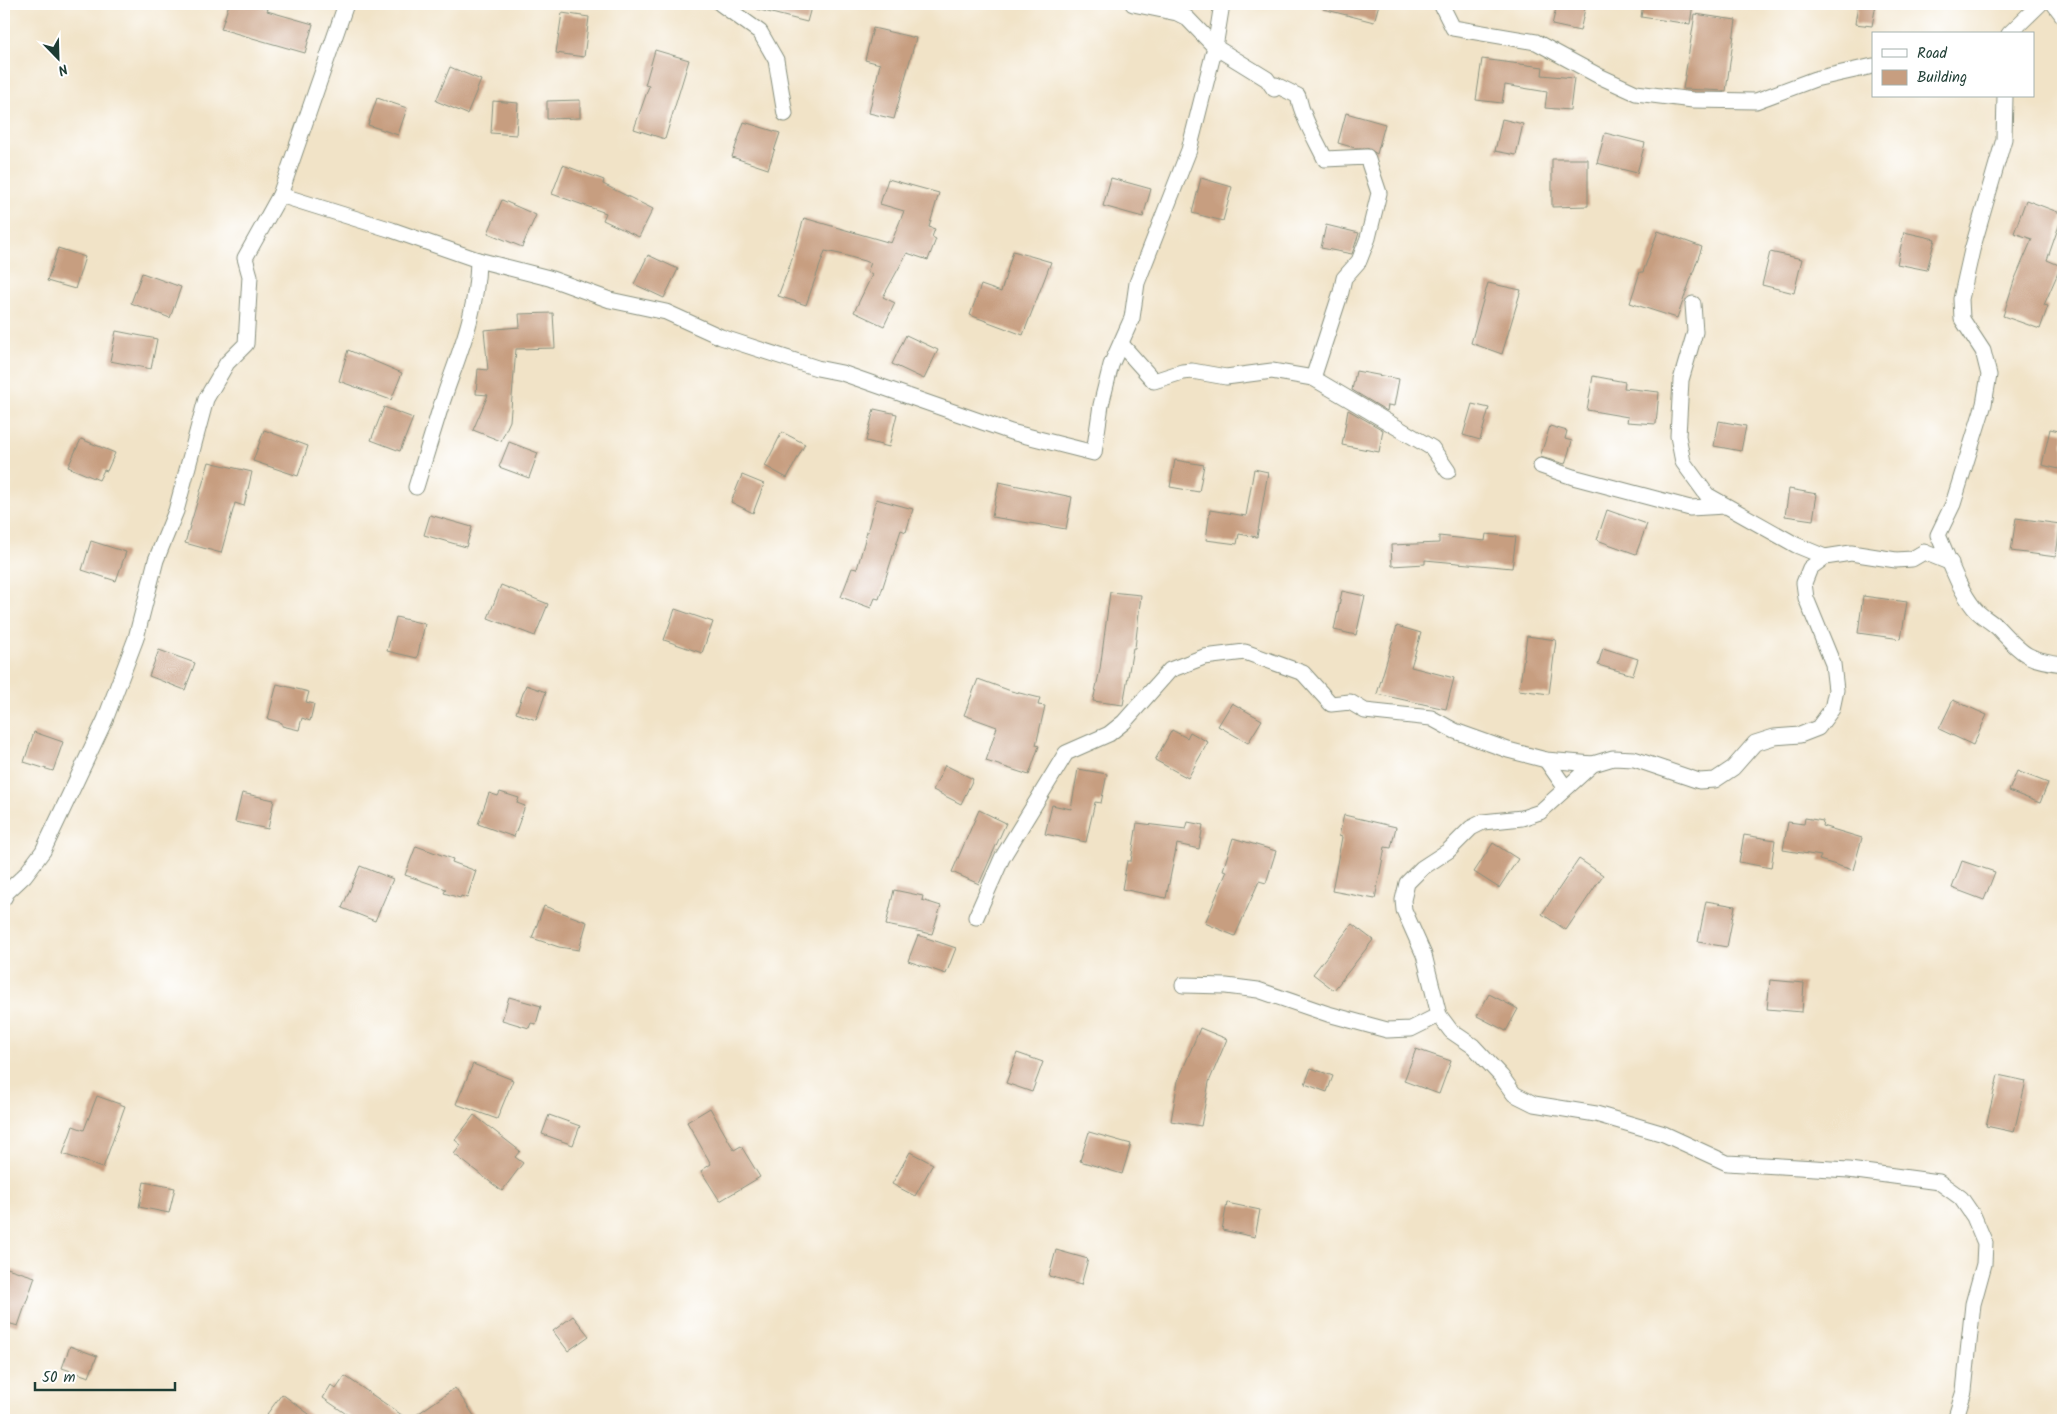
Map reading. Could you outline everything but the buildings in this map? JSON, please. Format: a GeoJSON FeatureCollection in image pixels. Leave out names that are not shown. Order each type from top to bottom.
{"type":"FeatureCollection","features":[{"type":"Feature","properties":{"kind":"street"},"geometry":{"type":"LineString","coordinates":[[4,898],[43,851],[105,720],[136,638],[156,560],[176,511],[206,399],[227,362],[246,344],[250,276],[245,258],[280,195],[346,4]]}},
{"type":"Feature","properties":{"kind":"street"},"geometry":{"type":"LineString","coordinates":[[720,4],[760,32],[776,60],[785,114]]}},
{"type":"Feature","properties":{"kind":"street"},"geometry":{"type":"LineString","coordinates":[[1133,4],[1178,14],[1187,18],[1215,47],[1267,79],[1274,89],[1276,86],[1298,96],[1303,118],[1311,128],[1325,159],[1367,157],[1379,192],[1368,238],[1360,261],[1344,278],[1313,378]]}},
{"type":"Feature","properties":{"kind":"street"},"geometry":{"type":"LineString","coordinates":[[280,195],[392,230],[478,260],[549,278],[610,300],[666,312],[721,337],[817,368],[842,374],[1011,432],[1094,453],[1107,381],[1120,344],[1132,318],[1137,283],[1189,150],[1215,47],[1222,4]]}},
{"type":"Feature","properties":{"kind":"street"},"geometry":{"type":"LineString","coordinates":[[1441,4],[1453,28],[1536,42],[1636,94],[1693,100],[1756,101],[1815,78],[1872,66]]}},
{"type":"Feature","properties":{"kind":"street"},"geometry":{"type":"LineString","coordinates":[[2011,32],[2040,4]]}},
{"type":"Feature","properties":{"kind":"street"},"geometry":{"type":"LineString","coordinates":[[2054,4],[2063,16]]}},
{"type":"Feature","properties":{"kind":"street"},"geometry":{"type":"LineString","coordinates":[[2004,98],[2004,139],[1972,250],[1961,299],[1962,319],[1982,351],[1989,375],[1984,404],[1953,504],[1938,535],[1959,583],[1976,611],[1996,626],[2024,655],[2050,663],[2063,664]]}},
{"type":"Feature","properties":{"kind":"street"},"geometry":{"type":"LineString","coordinates":[[416,487],[440,408],[464,347],[477,289],[478,260]]}},
{"type":"Feature","properties":{"kind":"street"},"geometry":{"type":"LineString","coordinates":[[1693,304],[1695,332],[1681,380],[1678,436],[1683,462],[1707,495],[1796,545],[1825,557]]}},
{"type":"Feature","properties":{"kind":"street"},"geometry":{"type":"LineString","coordinates":[[1120,344],[1154,381],[1182,372],[1192,371],[1226,377],[1272,371],[1313,378],[1432,448],[1448,471]]}},
{"type":"Feature","properties":{"kind":"street"},"geometry":{"type":"LineString","coordinates":[[1541,466],[1573,477],[1690,508],[1725,506]]}},
{"type":"Feature","properties":{"kind":"street"},"geometry":{"type":"LineString","coordinates":[[1951,563],[1924,552],[1912,559],[1904,560],[1851,553],[1825,557],[1810,568],[1804,583],[1806,598],[1833,664],[1836,690],[1832,709],[1818,728],[1800,735],[1774,737],[1754,743],[1733,768],[1715,780],[1699,781],[1634,758],[1612,758],[1593,764],[1565,787],[1540,812],[1522,818],[1483,822],[1471,828],[1448,851],[1422,868],[1407,883],[1403,900],[1404,910],[1424,955],[1439,1015],[1451,1031],[1473,1046],[1514,1094],[1534,1104],[1596,1114],[1664,1134],[1727,1163],[1849,1170],[1939,1182],[1961,1198],[1974,1217],[1985,1243],[1984,1264],[1973,1304],[1964,1391],[1955,1420]]}},
{"type":"Feature","properties":{"kind":"street"},"geometry":{"type":"LineString","coordinates":[[976,917],[1002,858],[1066,753],[1109,734],[1124,722],[1170,670],[1204,657],[1245,652],[1303,673],[1331,704],[1350,702],[1365,712],[1431,718],[1455,732],[1546,760],[1593,764]]}},
{"type":"Feature","properties":{"kind":"street"},"geometry":{"type":"LineString","coordinates":[[1546,760],[1565,787]]}},
{"type":"Feature","properties":{"kind":"street"},"geometry":{"type":"LineString","coordinates":[[1184,985],[1226,986],[1258,990],[1328,1014],[1388,1030],[1411,1028],[1439,1015]]}}]}
